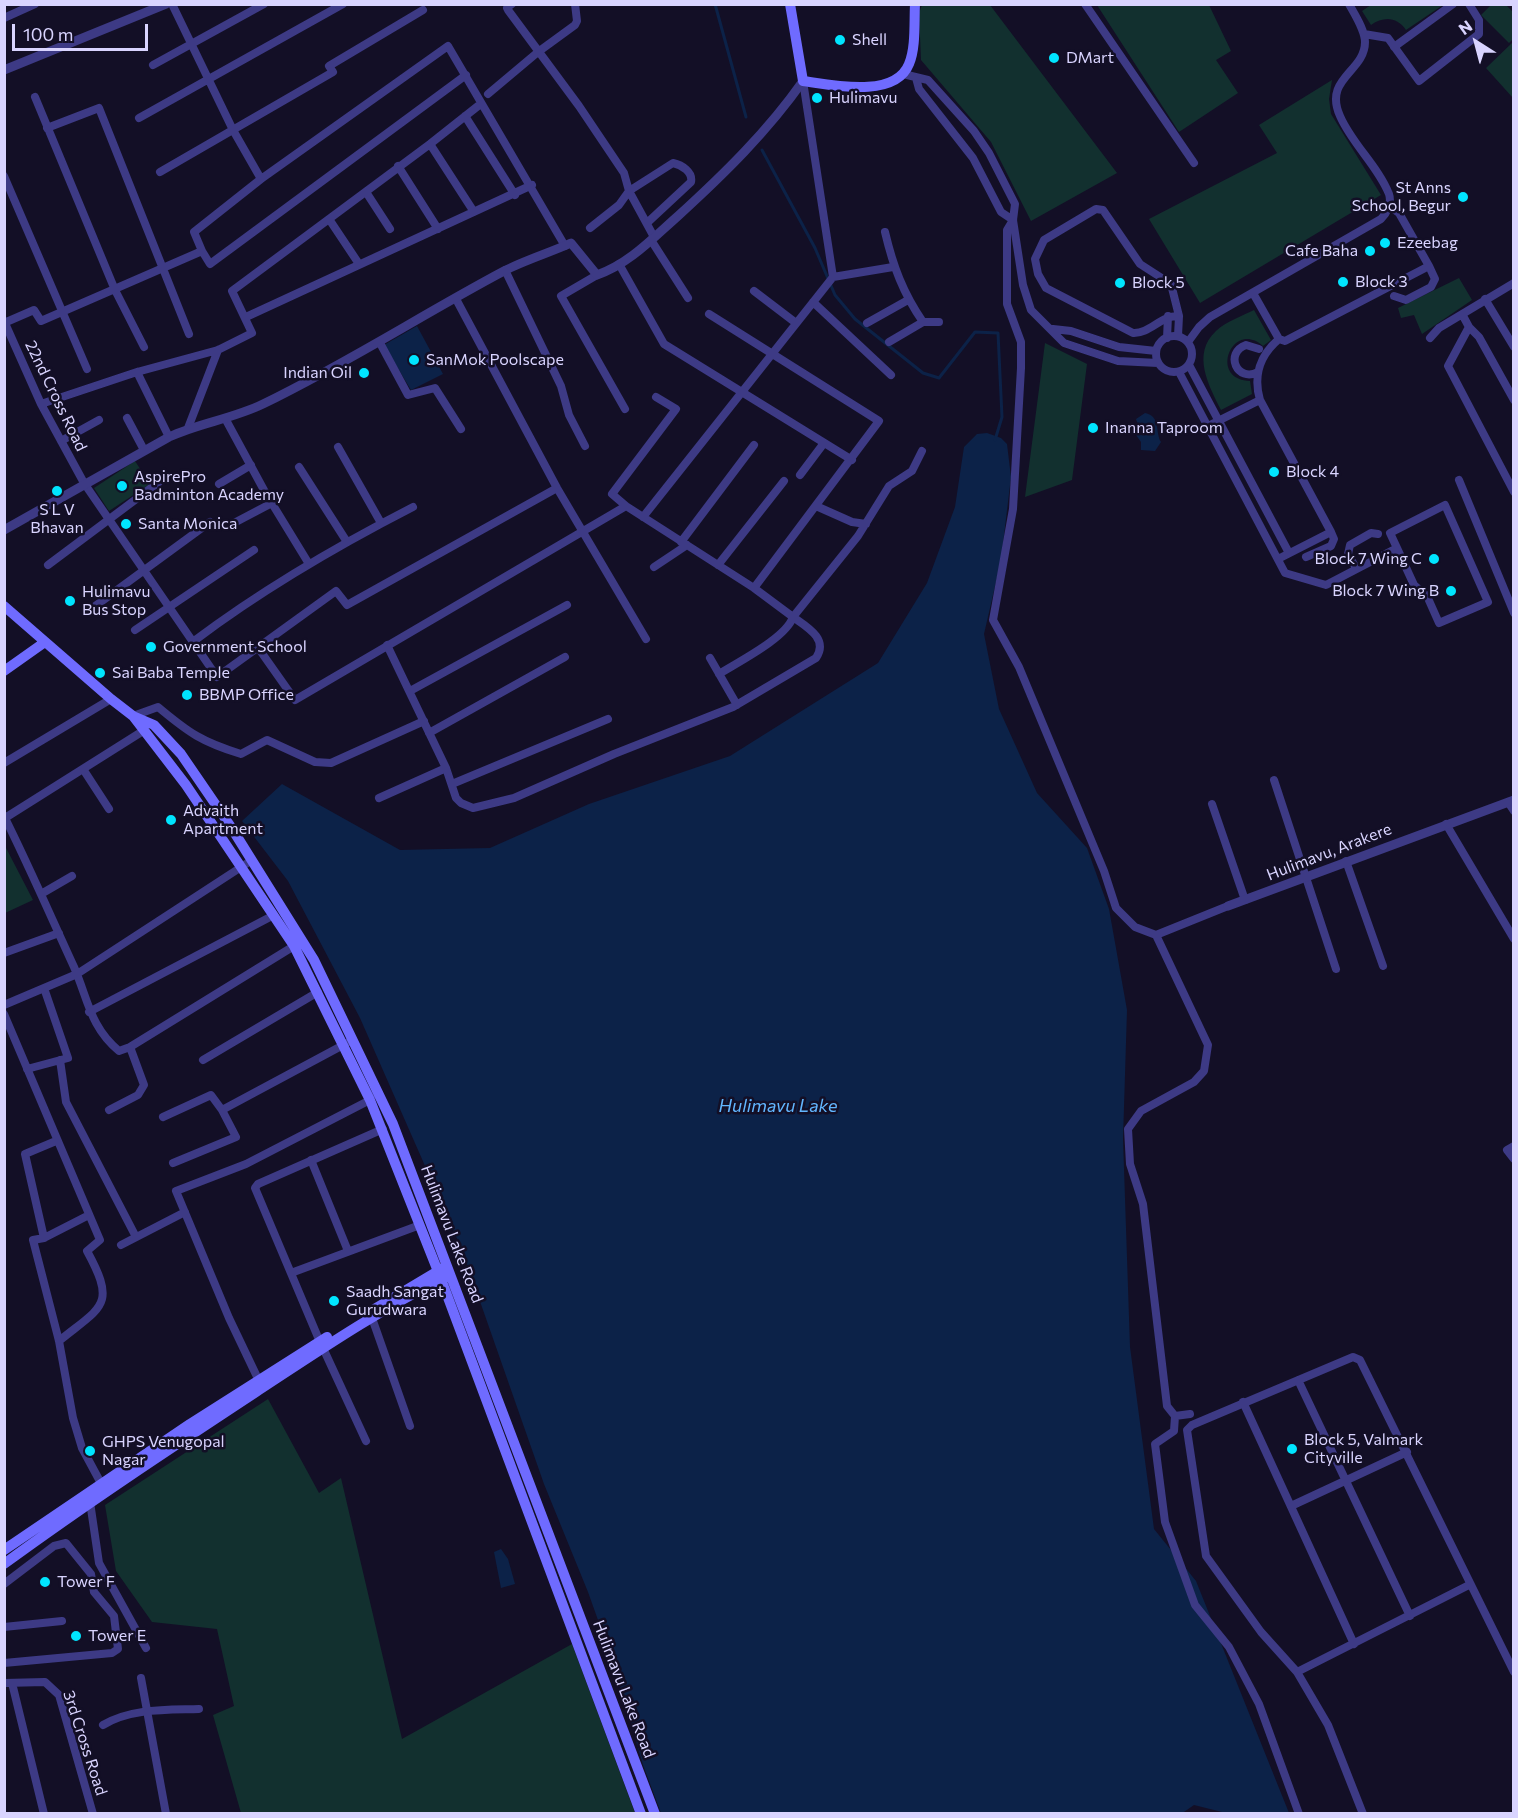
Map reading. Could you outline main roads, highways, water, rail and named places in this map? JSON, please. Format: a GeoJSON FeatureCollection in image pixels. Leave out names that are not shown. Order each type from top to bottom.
{"type":"FeatureCollection","features":[{"type":"Feature","properties":{"kind":"main road"},"geometry":{"type":"LineString","coordinates":[[790,4],[803,81],[859,88],[892,82],[903,74],[910,63],[915,4]]}},
{"type":"Feature","properties":{"kind":"main road","name":"Hulimavu Lake Road"},"geometry":{"type":"LineString","coordinates":[[4,606],[111,699],[133,716],[154,725],[181,754],[314,960],[349,1042],[420,1225],[641,1814]]}},
{"type":"Feature","properties":{"kind":"main road"},"geometry":{"type":"LineString","coordinates":[[4,671],[45,642]]}},
{"type":"Feature","properties":{"kind":"main road","name":"Hulimavu Lake Road"},"geometry":{"type":"LineString","coordinates":[[133,716],[143,731],[162,750],[294,946],[393,1124],[655,1814]]}},
{"type":"Feature","properties":{"kind":"main road"},"geometry":{"type":"LineString","coordinates":[[4,1550],[322,1345],[450,1270]]}},
{"type":"Feature","properties":{"kind":"main road"},"geometry":{"type":"LineString","coordinates":[[322,1345],[372,1318],[439,1275]]}},
{"type":"Feature","properties":{"kind":"main road"},"geometry":{"type":"LineString","coordinates":[[4,1564],[90,1502],[104,1487]]}},
{"type":"Feature","properties":{"kind":"water","name":"SanMok Poolscape"},"geometry":{"type":"Polygon","coordinates":[[[417,326],[443,374],[411,390],[384,345],[417,326]]]}},
{"type":"Feature","properties":{"kind":"water"},"geometry":{"type":"Polygon","coordinates":[[[1145,413],[1156,421],[1161,442],[1155,451],[1141,450],[1141,442],[1136,435],[1138,425],[1136,419],[1145,413]]]}},
{"type":"Feature","properties":{"kind":"water","name":"Hulimavu Lake"},"geometry":{"type":"Polygon","coordinates":[[[987,433],[1001,438],[1007,444],[1011,477],[1001,560],[984,634],[999,709],[1037,793],[1087,848],[1109,909],[1127,1010],[1123,1139],[1130,1347],[1154,1529],[1196,1581],[1289,1813],[1226,1813],[1194,1805],[1181,1814],[661,1813],[643,1765],[614,1665],[588,1592],[544,1484],[462,1250],[360,1018],[288,881],[242,821],[282,784],[400,850],[490,848],[589,804],[730,756],[878,663],[927,583],[955,507],[964,447],[977,434],[987,433]]]}},
{"type":"Feature","properties":{"kind":"water"},"geometry":{"type":"Polygon","coordinates":[[[501,1549],[508,1559],[515,1584],[501,1588],[494,1552],[501,1549]]]}},
{"type":"Feature","properties":{"kind":"waterway"},"geometry":{"type":"LineString","coordinates":[[715,4],[746,117]]}},
{"type":"Feature","properties":{"kind":"waterway"},"geometry":{"type":"LineString","coordinates":[[762,150],[815,248],[835,295],[855,319],[923,373],[939,378],[975,332],[998,333],[1002,417],[995,440]]}},
{"type":"Feature","properties":{"kind":"place","name":"Shell"},"geometry":{"type":"Point","coordinates":[840,40]}},
{"type":"Feature","properties":{"kind":"place","name":"DMart"},"geometry":{"type":"Point","coordinates":[1054,58]}},
{"type":"Feature","properties":{"kind":"place","name":"Hulimavu"},"geometry":{"type":"Point","coordinates":[817,98]}},
{"type":"Feature","properties":{"kind":"place","name":"St Anns School, Begur"},"geometry":{"type":"Point","coordinates":[1463,197]}},
{"type":"Feature","properties":{"kind":"place","name":"Ezeebag"},"geometry":{"type":"Point","coordinates":[1385,243]}},
{"type":"Feature","properties":{"kind":"place","name":"Cafe Baha"},"geometry":{"type":"Point","coordinates":[1370,251]}},
{"type":"Feature","properties":{"kind":"place","name":"Block 3"},"geometry":{"type":"Point","coordinates":[1343,282]}},
{"type":"Feature","properties":{"kind":"place","name":"Block 5"},"geometry":{"type":"Point","coordinates":[1120,283]}},
{"type":"Feature","properties":{"kind":"place","name":"SanMok Poolscape"},"geometry":{"type":"Point","coordinates":[414,360]}},
{"type":"Feature","properties":{"kind":"place","name":"Indian Oil"},"geometry":{"type":"Point","coordinates":[364,373]}},
{"type":"Feature","properties":{"kind":"place","name":"Inanna Taproom"},"geometry":{"type":"Point","coordinates":[1093,428]}},
{"type":"Feature","properties":{"kind":"place","name":"Block 4"},"geometry":{"type":"Point","coordinates":[1274,472]}},
{"type":"Feature","properties":{"kind":"place","name":"AspirePro Badminton Academy"},"geometry":{"type":"Point","coordinates":[122,486]}},
{"type":"Feature","properties":{"kind":"place","name":"S L V Bhavan"},"geometry":{"type":"Point","coordinates":[57,491]}},
{"type":"Feature","properties":{"kind":"place","name":"Santa Monica"},"geometry":{"type":"Point","coordinates":[126,524]}},
{"type":"Feature","properties":{"kind":"place","name":"Block 7 Wing C"},"geometry":{"type":"Point","coordinates":[1434,559]}},
{"type":"Feature","properties":{"kind":"place","name":"Block 7 Wing B"},"geometry":{"type":"Point","coordinates":[1451,591]}},
{"type":"Feature","properties":{"kind":"place","name":"Hulimavu Bus Stop"},"geometry":{"type":"Point","coordinates":[70,601]}},
{"type":"Feature","properties":{"kind":"place","name":"Government School"},"geometry":{"type":"Point","coordinates":[151,647]}},
{"type":"Feature","properties":{"kind":"place","name":"Sai Baba Temple"},"geometry":{"type":"Point","coordinates":[100,673]}},
{"type":"Feature","properties":{"kind":"place","name":"BBMP Office"},"geometry":{"type":"Point","coordinates":[187,695]}},
{"type":"Feature","properties":{"kind":"place","name":"Advaith Apartment"},"geometry":{"type":"Point","coordinates":[171,820]}},
{"type":"Feature","properties":{"kind":"place","name":"Saadh Sangat Gurudwara"},"geometry":{"type":"Point","coordinates":[334,1301]}},
{"type":"Feature","properties":{"kind":"place","name":"Block 5, Valmark Cityville"},"geometry":{"type":"Point","coordinates":[1292,1449]}},
{"type":"Feature","properties":{"kind":"place","name":"GHPS Venugopal Nagar"},"geometry":{"type":"Point","coordinates":[90,1451]}},
{"type":"Feature","properties":{"kind":"place","name":"Tower F"},"geometry":{"type":"Point","coordinates":[45,1582]}},
{"type":"Feature","properties":{"kind":"place","name":"Tower E"},"geometry":{"type":"Point","coordinates":[76,1636]}}]}
